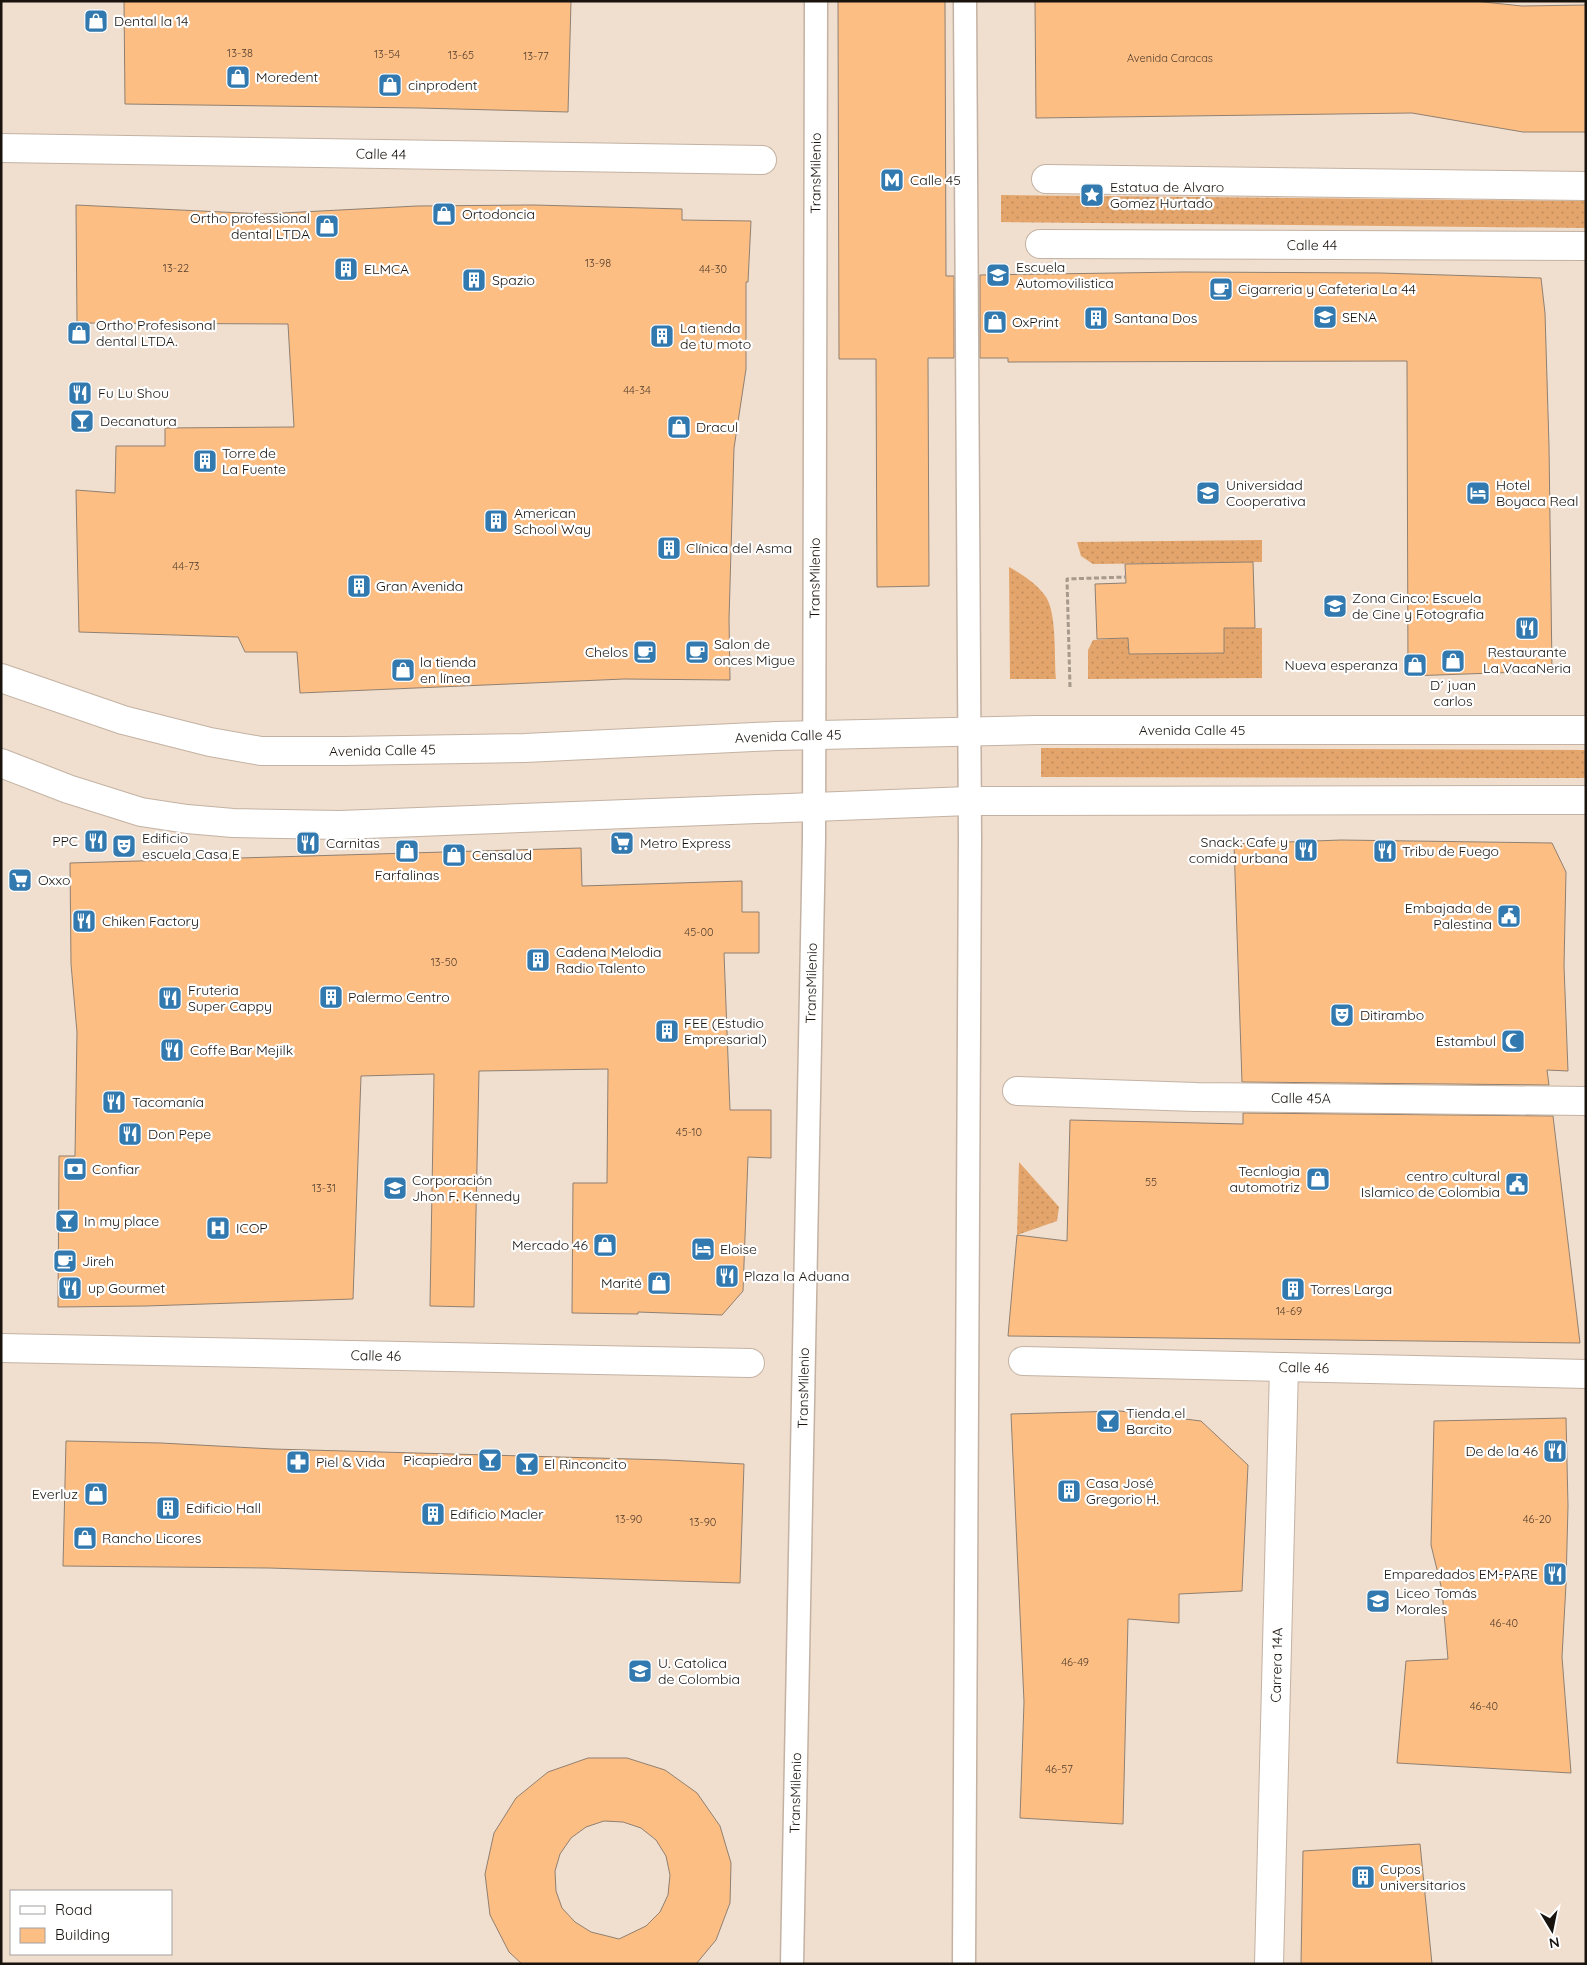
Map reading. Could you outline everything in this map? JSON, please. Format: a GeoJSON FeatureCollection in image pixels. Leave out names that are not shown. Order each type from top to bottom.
{"type":"FeatureCollection","features":[{"type":"Feature","properties":{"kind":"street","name":"Calle 44"},"geometry":{"type":"LineString","coordinates":[[1,148],[762,160]]}},
{"type":"Feature","properties":{"kind":"street"},"geometry":{"type":"LineString","coordinates":[[1046,179],[1586,186]]}},
{"type":"Feature","properties":{"kind":"street","name":"Calle 44"},"geometry":{"type":"LineString","coordinates":[[1040,244],[1586,246]]}},
{"type":"Feature","properties":{"kind":"street","name":"Avenida Calle 45"},"geometry":{"type":"LineString","coordinates":[[1,678],[123,720],[210,742],[261,751],[344,752],[525,748],[813,735],[969,731],[1586,730]]}},
{"type":"Feature","properties":{"kind":"street"},"geometry":{"type":"LineString","coordinates":[[1,763],[68,789],[141,812],[187,819],[340,825],[969,801],[1586,800]]}},
{"type":"Feature","properties":{"kind":"street","name":"Calle 45A"},"geometry":{"type":"LineString","coordinates":[[1016,1091],[1196,1097],[1586,1102]]}},
{"type":"Feature","properties":{"kind":"street","name":"Calle 46"},"geometry":{"type":"LineString","coordinates":[[1,1348],[750,1362]]}},
{"type":"Feature","properties":{"kind":"street","name":"Calle 46"},"geometry":{"type":"LineString","coordinates":[[1023,1361],[1586,1374]]}},
{"type":"Feature","properties":{"kind":"street","name":"Carrera 14A"},"geometry":{"type":"LineString","coordinates":[[1269,1964],[1284,1367]]}},
{"type":"Feature","properties":{"kind":"lane","name":"TransMilenio"},"geometry":{"type":"LineString","coordinates":[[792,1964],[815,686],[816,1]]}},
{"type":"Feature","properties":{"kind":"lane"},"geometry":{"type":"LineString","coordinates":[[964,1964],[969,801],[965,1]]}},
{"type":"Feature","properties":{"kind":"path"},"geometry":{"type":"LineString","coordinates":[[1070,687],[1067,579],[1126,577]]}},
{"type":"Feature","properties":{"kind":"shaded area"},"geometry":{"type":"Polygon","coordinates":[[[1001,195],[1586,201],[1586,228],[1001,222],[1001,195]]]}},
{"type":"Feature","properties":{"kind":"shaded area"},"geometry":{"type":"Polygon","coordinates":[[[1262,540],[1262,562],[1093,564],[1081,556],[1077,542],[1262,540]]]}},
{"type":"Feature","properties":{"kind":"shaded area"},"geometry":{"type":"Polygon","coordinates":[[[1009,567],[1034,584],[1046,597],[1050,605],[1056,679],[1010,679],[1009,567]]]}},
{"type":"Feature","properties":{"kind":"shaded area"},"geometry":{"type":"Polygon","coordinates":[[[1224,628],[1262,628],[1262,678],[1088,679],[1088,650],[1093,640],[1128,638],[1129,654],[1224,653],[1224,628]]]}},
{"type":"Feature","properties":{"kind":"shaded area"},"geometry":{"type":"Polygon","coordinates":[[[1041,748],[1586,750],[1586,778],[1041,777],[1041,748]]]}},
{"type":"Feature","properties":{"kind":"shaded area"},"geometry":{"type":"Polygon","coordinates":[[[1019,1162],[1059,1207],[1057,1221],[1017,1235],[1019,1162]]]}},
{"type":"Feature","properties":{"kind":"building"},"geometry":{"type":"Polygon","coordinates":[[[124,1],[571,1],[568,112],[125,104],[124,1]]]}},
{"type":"Feature","properties":{"kind":"building","name":"Calle 45"},"geometry":{"type":"Polygon","coordinates":[[[838,1],[945,1],[946,276],[954,276],[954,358],[928,358],[929,586],[877,587],[876,359],[839,359],[838,1]]]}},
{"type":"Feature","properties":{"kind":"building"},"geometry":{"type":"Polygon","coordinates":[[[1035,1],[1474,1],[1522,6],[1586,5],[1586,132],[1523,132],[1412,113],[1036,118],[1035,1]]]}},
{"type":"Feature","properties":{"kind":"building"},"geometry":{"type":"Polygon","coordinates":[[[76,205],[263,214],[417,206],[534,205],[682,209],[682,220],[751,221],[748,282],[746,282],[746,369],[734,448],[729,619],[730,680],[624,679],[300,693],[297,652],[245,652],[238,637],[79,632],[76,490],[115,493],[116,446],[165,446],[165,428],[294,427],[288,324],[77,323],[76,205]]]}},
{"type":"Feature","properties":{"kind":"building"},"geometry":{"type":"Polygon","coordinates":[[[1184,272],[1380,273],[1541,278],[1545,313],[1549,446],[1552,671],[1408,676],[1407,361],[1008,362],[1008,358],[980,358],[980,275],[1184,272]]]}},
{"type":"Feature","properties":{"kind":"building"},"geometry":{"type":"Polygon","coordinates":[[[1253,562],[1255,628],[1224,628],[1224,653],[1129,654],[1128,638],[1097,639],[1095,584],[1126,583],[1125,564],[1253,562]]]}},
{"type":"Feature","properties":{"kind":"building"},"geometry":{"type":"Polygon","coordinates":[[[1341,840],[1552,843],[1566,872],[1564,966],[1568,1071],[1547,1070],[1549,1085],[1242,1082],[1234,844],[1341,840]]]}},
{"type":"Feature","properties":{"kind":"building"},"geometry":{"type":"Polygon","coordinates":[[[581,848],[582,886],[742,881],[742,912],[759,912],[759,953],[724,953],[730,1110],[771,1110],[771,1158],[748,1157],[743,1291],[722,1315],[638,1312],[638,1314],[572,1313],[573,1183],[607,1183],[608,1069],[479,1071],[474,1307],[430,1306],[434,1074],[361,1076],[353,1299],[58,1307],[59,1156],[75,1156],[77,1032],[71,964],[70,863],[581,848]]]}},
{"type":"Feature","properties":{"kind":"building"},"geometry":{"type":"Polygon","coordinates":[[[1243,1113],[1553,1116],[1580,1343],[1008,1336],[1017,1235],[1067,1241],[1070,1120],[1243,1124],[1243,1113]]]}},
{"type":"Feature","properties":{"kind":"building"},"geometry":{"type":"Polygon","coordinates":[[[1120,1411],[1201,1421],[1248,1465],[1242,1591],[1179,1594],[1179,1623],[1128,1619],[1123,1824],[1020,1818],[1024,1702],[1011,1414],[1120,1411]]]}},
{"type":"Feature","properties":{"kind":"building"},"geometry":{"type":"Polygon","coordinates":[[[1566,1418],[1568,1506],[1562,1657],[1571,1773],[1397,1763],[1406,1661],[1448,1659],[1442,1590],[1431,1545],[1434,1421],[1566,1418]]]}},
{"type":"Feature","properties":{"kind":"building"},"geometry":{"type":"Polygon","coordinates":[[[66,1441],[744,1464],[740,1583],[269,1568],[63,1566],[66,1441]]]}},
{"type":"Feature","properties":{"kind":"building"},"geometry":{"type":"Polygon","coordinates":[[[588,1758],[627,1758],[665,1770],[697,1793],[720,1826],[731,1863],[730,1903],[716,1940],[696,1964],[522,1964],[509,1952],[490,1915],[485,1874],[494,1833],[516,1798],[548,1772],[588,1758]],[[604,1821],[586,1827],[571,1838],[560,1854],[555,1871],[556,1891],[562,1908],[575,1922],[591,1932],[619,1939],[646,1926],[660,1912],[668,1895],[670,1875],[666,1856],[656,1840],[641,1828],[623,1822],[604,1821]]]}},
{"type":"Feature","properties":{"kind":"building"},"geometry":{"type":"Polygon","coordinates":[[[1420,1844],[1432,1964],[1301,1964],[1303,1851],[1420,1844]]]}},
{"type":"Feature","properties":{"kind":"place","name":"Dental la 14"},"geometry":{"type":"Point","coordinates":[96,21]}},
{"type":"Feature","properties":{"kind":"place","name":"Moredent"},"geometry":{"type":"Point","coordinates":[238,77]}},
{"type":"Feature","properties":{"kind":"place","name":"cinprodent"},"geometry":{"type":"Point","coordinates":[390,85]}},
{"type":"Feature","properties":{"kind":"place","name":"Calle 45"},"geometry":{"type":"Point","coordinates":[892,180]}},
{"type":"Feature","properties":{"kind":"place","name":"Estatua de Alvaro Gomez Hurtado"},"geometry":{"type":"Point","coordinates":[1092,195]}},
{"type":"Feature","properties":{"kind":"place","name":"Ortodoncia"},"geometry":{"type":"Point","coordinates":[444,214]}},
{"type":"Feature","properties":{"kind":"place","name":"Ortho professional dental LTDA"},"geometry":{"type":"Point","coordinates":[327,226]}},
{"type":"Feature","properties":{"kind":"place","name":"ELMCA"},"geometry":{"type":"Point","coordinates":[346,269]}},
{"type":"Feature","properties":{"kind":"place","name":"Escuela Automovilistica"},"geometry":{"type":"Point","coordinates":[998,275]}},
{"type":"Feature","properties":{"kind":"place","name":"Spazio"},"geometry":{"type":"Point","coordinates":[474,280]}},
{"type":"Feature","properties":{"kind":"place","name":"Cigarreria y Cafeteria La 44"},"geometry":{"type":"Point","coordinates":[1221,289]}},
{"type":"Feature","properties":{"kind":"place","name":"SENA"},"geometry":{"type":"Point","coordinates":[1325,317]}},
{"type":"Feature","properties":{"kind":"place","name":"Santana Dos"},"geometry":{"type":"Point","coordinates":[1096,318]}},
{"type":"Feature","properties":{"kind":"place","name":"OxPrint"},"geometry":{"type":"Point","coordinates":[995,322]}},
{"type":"Feature","properties":{"kind":"place","name":"Ortho Profesisonal dental LTDA."},"geometry":{"type":"Point","coordinates":[79,333]}},
{"type":"Feature","properties":{"kind":"place","name":"La tienda de tu moto"},"geometry":{"type":"Point","coordinates":[662,336]}},
{"type":"Feature","properties":{"kind":"place","name":"Fu Lu Shou"},"geometry":{"type":"Point","coordinates":[80,393]}},
{"type":"Feature","properties":{"kind":"place","name":"Decanatura"},"geometry":{"type":"Point","coordinates":[82,421]}},
{"type":"Feature","properties":{"kind":"place","name":"Dracul"},"geometry":{"type":"Point","coordinates":[679,427]}},
{"type":"Feature","properties":{"kind":"place","name":"Torre de La Fuente"},"geometry":{"type":"Point","coordinates":[205,461]}},
{"type":"Feature","properties":{"kind":"place","name":"Universidad Cooperativa"},"geometry":{"type":"Point","coordinates":[1208,493]}},
{"type":"Feature","properties":{"kind":"place","name":"Hotel Boyaca Real"},"geometry":{"type":"Point","coordinates":[1478,493]}},
{"type":"Feature","properties":{"kind":"place","name":"American School Way"},"geometry":{"type":"Point","coordinates":[496,521]}},
{"type":"Feature","properties":{"kind":"place","name":"Clínica del Asma"},"geometry":{"type":"Point","coordinates":[669,548]}},
{"type":"Feature","properties":{"kind":"place","name":"Gran Avenida"},"geometry":{"type":"Point","coordinates":[359,586]}},
{"type":"Feature","properties":{"kind":"place","name":"Zona Cinco: Escuela de Cine y Fotografia"},"geometry":{"type":"Point","coordinates":[1335,606]}},
{"type":"Feature","properties":{"kind":"place","name":"Restaurante La VacaNeria"},"geometry":{"type":"Point","coordinates":[1527,628]}},
{"type":"Feature","properties":{"kind":"place","name":"Chelos"},"geometry":{"type":"Point","coordinates":[645,652]}},
{"type":"Feature","properties":{"kind":"place","name":"Salon de onces Migue"},"geometry":{"type":"Point","coordinates":[697,652]}},
{"type":"Feature","properties":{"kind":"place","name":"D´ juan carlos"},"geometry":{"type":"Point","coordinates":[1453,661]}},
{"type":"Feature","properties":{"kind":"place","name":"Nueva esperanza"},"geometry":{"type":"Point","coordinates":[1415,665]}},
{"type":"Feature","properties":{"kind":"place","name":"la tienda en línea"},"geometry":{"type":"Point","coordinates":[403,670]}},
{"type":"Feature","properties":{"kind":"place","name":"PPC"},"geometry":{"type":"Point","coordinates":[96,841]}},
{"type":"Feature","properties":{"kind":"place","name":"Carnitas"},"geometry":{"type":"Point","coordinates":[308,843]}},
{"type":"Feature","properties":{"kind":"place","name":"Metro Express"},"geometry":{"type":"Point","coordinates":[622,843]}},
{"type":"Feature","properties":{"kind":"place","name":"Edificio escuela Casa E"},"geometry":{"type":"Point","coordinates":[124,846]}},
{"type":"Feature","properties":{"kind":"place","name":"Snack: Cafe y comida urbana"},"geometry":{"type":"Point","coordinates":[1306,850]}},
{"type":"Feature","properties":{"kind":"place","name":"Farfalinas"},"geometry":{"type":"Point","coordinates":[407,851]}},
{"type":"Feature","properties":{"kind":"place","name":"Tribu de Fuego"},"geometry":{"type":"Point","coordinates":[1385,851]}},
{"type":"Feature","properties":{"kind":"place","name":"Censalud"},"geometry":{"type":"Point","coordinates":[454,855]}},
{"type":"Feature","properties":{"kind":"place","name":"Oxxo"},"geometry":{"type":"Point","coordinates":[20,880]}},
{"type":"Feature","properties":{"kind":"place","name":"Embajada de Palestina"},"geometry":{"type":"Point","coordinates":[1509,916]}},
{"type":"Feature","properties":{"kind":"place","name":"Chiken Factory"},"geometry":{"type":"Point","coordinates":[84,921]}},
{"type":"Feature","properties":{"kind":"place","name":"Cadena Melodia Radio Talento"},"geometry":{"type":"Point","coordinates":[538,960]}},
{"type":"Feature","properties":{"kind":"place","name":"Palermo Centro"},"geometry":{"type":"Point","coordinates":[331,997]}},
{"type":"Feature","properties":{"kind":"place","name":"Fruteria Super Cappy"},"geometry":{"type":"Point","coordinates":[170,998]}},
{"type":"Feature","properties":{"kind":"place","name":"Ditirambo"},"geometry":{"type":"Point","coordinates":[1342,1015]}},
{"type":"Feature","properties":{"kind":"place","name":"FEE (Estudio Empresarial)"},"geometry":{"type":"Point","coordinates":[667,1031]}},
{"type":"Feature","properties":{"kind":"place","name":"Estambul"},"geometry":{"type":"Point","coordinates":[1513,1041]}},
{"type":"Feature","properties":{"kind":"place","name":"Coffe Bar Mejilk"},"geometry":{"type":"Point","coordinates":[172,1050]}},
{"type":"Feature","properties":{"kind":"place","name":"Tacomanía"},"geometry":{"type":"Point","coordinates":[114,1102]}},
{"type":"Feature","properties":{"kind":"place","name":"Don Pepe"},"geometry":{"type":"Point","coordinates":[130,1134]}},
{"type":"Feature","properties":{"kind":"place","name":"Confiar"},"geometry":{"type":"Point","coordinates":[75,1169]}},
{"type":"Feature","properties":{"kind":"place","name":"Tecnlogia automotriz"},"geometry":{"type":"Point","coordinates":[1318,1179]}},
{"type":"Feature","properties":{"kind":"place","name":"centro cultural Islamico de Colombia"},"geometry":{"type":"Point","coordinates":[1517,1184]}},
{"type":"Feature","properties":{"kind":"place","name":"Corporación Jhon F. Kennedy"},"geometry":{"type":"Point","coordinates":[395,1188]}},
{"type":"Feature","properties":{"kind":"place","name":"In my place"},"geometry":{"type":"Point","coordinates":[67,1221]}},
{"type":"Feature","properties":{"kind":"place","name":"ICOP"},"geometry":{"type":"Point","coordinates":[218,1228]}},
{"type":"Feature","properties":{"kind":"place","name":"Mercado 46"},"geometry":{"type":"Point","coordinates":[605,1245]}},
{"type":"Feature","properties":{"kind":"place","name":"Eloise"},"geometry":{"type":"Point","coordinates":[703,1249]}},
{"type":"Feature","properties":{"kind":"place","name":"Jireh"},"geometry":{"type":"Point","coordinates":[65,1261]}},
{"type":"Feature","properties":{"kind":"place","name":"Plaza la Aduana"},"geometry":{"type":"Point","coordinates":[727,1276]}},
{"type":"Feature","properties":{"kind":"place","name":"Marité"},"geometry":{"type":"Point","coordinates":[659,1283]}},
{"type":"Feature","properties":{"kind":"place","name":"up Gourmet"},"geometry":{"type":"Point","coordinates":[70,1288]}},
{"type":"Feature","properties":{"kind":"place","name":"Torres Larga"},"geometry":{"type":"Point","coordinates":[1293,1289]}},
{"type":"Feature","properties":{"kind":"place","name":"Tienda el Barcito"},"geometry":{"type":"Point","coordinates":[1108,1421]}},
{"type":"Feature","properties":{"kind":"place","name":"De de la 46"},"geometry":{"type":"Point","coordinates":[1555,1451]}},
{"type":"Feature","properties":{"kind":"place","name":"Picapiedra"},"geometry":{"type":"Point","coordinates":[490,1460]}},
{"type":"Feature","properties":{"kind":"place","name":"Piel & Vida"},"geometry":{"type":"Point","coordinates":[298,1462]}},
{"type":"Feature","properties":{"kind":"place","name":"El Rinconcito"},"geometry":{"type":"Point","coordinates":[527,1464]}},
{"type":"Feature","properties":{"kind":"place","name":"Casa José Gregorio H."},"geometry":{"type":"Point","coordinates":[1069,1491]}},
{"type":"Feature","properties":{"kind":"place","name":"Everluz"},"geometry":{"type":"Point","coordinates":[96,1494]}},
{"type":"Feature","properties":{"kind":"place","name":"Edificio Hall"},"geometry":{"type":"Point","coordinates":[168,1508]}},
{"type":"Feature","properties":{"kind":"place","name":"Edificio Macler"},"geometry":{"type":"Point","coordinates":[433,1514]}},
{"type":"Feature","properties":{"kind":"place","name":"Rancho Licores"},"geometry":{"type":"Point","coordinates":[85,1538]}},
{"type":"Feature","properties":{"kind":"place","name":"Emparedados EM-PARE"},"geometry":{"type":"Point","coordinates":[1555,1574]}},
{"type":"Feature","properties":{"kind":"place","name":"Liceo Tomás Morales"},"geometry":{"type":"Point","coordinates":[1378,1601]}},
{"type":"Feature","properties":{"kind":"place","name":"U. Catolica de Colombia"},"geometry":{"type":"Point","coordinates":[640,1671]}},
{"type":"Feature","properties":{"kind":"place","name":"Cupos universitarios"},"geometry":{"type":"Point","coordinates":[1363,1877]}}]}
